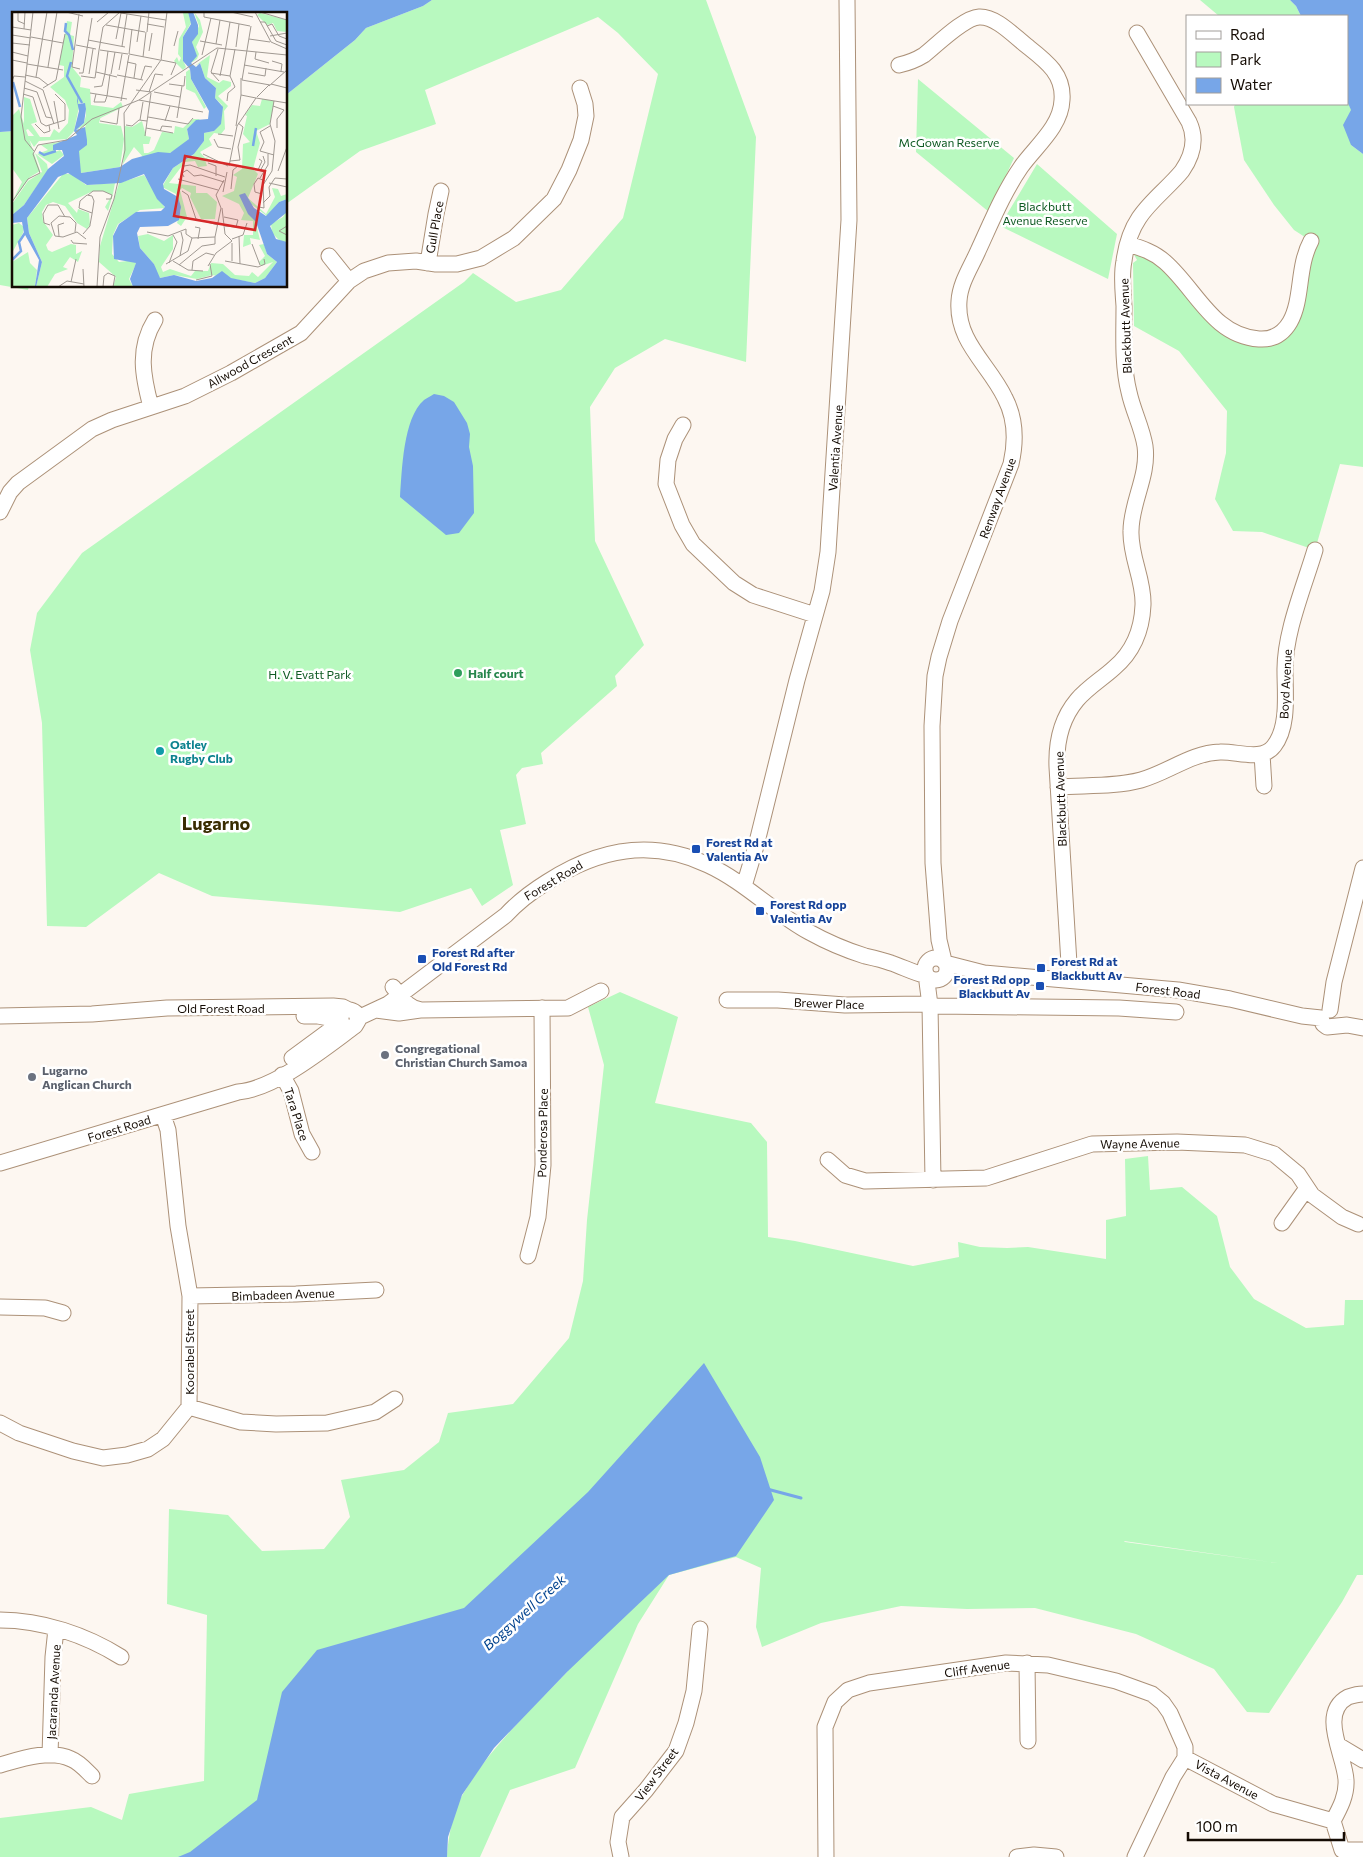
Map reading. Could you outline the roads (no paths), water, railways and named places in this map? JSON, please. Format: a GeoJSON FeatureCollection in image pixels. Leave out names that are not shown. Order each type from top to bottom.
{"type":"FeatureCollection","features":[{"type":"Feature","properties":{"kind":"street","name":"Valentia Avenue"},"geometry":{"type":"LineString","coordinates":[[744,886],[825,576],[828,552],[849,220],[847,0]]}},
{"type":"Feature","properties":{"kind":"street","name":"Renway Avenue"},"geometry":{"type":"LineString","coordinates":[[899,65],[917,59],[967,21],[981,16],[995,22],[1050,65],[1060,81],[1062,100],[1057,120],[1022,166],[1005,194],[965,279],[959,299],[960,318],[966,339],[1000,389],[1010,408],[1014,442],[1008,471],[944,637],[936,676],[932,726],[934,898],[938,940],[935,970]]}},
{"type":"Feature","properties":{"kind":"street","name":"Blackbutt Avenue"},"geometry":{"type":"LineString","coordinates":[[1070,980],[1056,754],[1065,719],[1077,700],[1127,656],[1136,640],[1143,608],[1142,587],[1131,539],[1132,520],[1146,463],[1143,436],[1131,402],[1125,370],[1123,262],[1134,227],[1142,213],[1188,163],[1194,143],[1194,135],[1188,122],[1137,33]]}},
{"type":"Feature","properties":{"kind":"street","name":"Allwood Crescent"},"geometry":{"type":"LineString","coordinates":[[0,512],[10,492],[18,483],[92,429],[186,396],[301,333],[349,281],[364,271],[388,264],[416,261],[457,264],[481,258],[514,238],[554,200],[569,170],[581,140],[586,116],[585,104],[580,88]]}},
{"type":"Feature","properties":{"kind":"street","name":"Gull Place"},"geometry":{"type":"LineString","coordinates":[[428,263],[441,191]]}},
{"type":"Feature","properties":{"kind":"street"},"geometry":{"type":"LineString","coordinates":[[1128,244],[1147,250],[1163,260],[1220,324],[1237,334],[1262,339],[1275,337],[1281,333],[1291,320],[1296,303],[1303,260],[1311,241]]}},
{"type":"Feature","properties":{"kind":"street"},"geometry":{"type":"LineString","coordinates":[[329,256],[349,281]]}},
{"type":"Feature","properties":{"kind":"street"},"geometry":{"type":"LineString","coordinates":[[151,407],[144,378],[143,356],[147,333],[155,320]]}},
{"type":"Feature","properties":{"kind":"street"},"geometry":{"type":"LineString","coordinates":[[683,425],[675,439],[668,460],[666,484],[682,525],[693,544],[734,583],[753,595],[815,615]]}},
{"type":"Feature","properties":{"kind":"street","name":"Boyd Avenue"},"geometry":{"type":"LineString","coordinates":[[1262,754],[1274,747],[1281,732],[1285,712],[1284,669],[1287,645],[1316,550]]}},
{"type":"Feature","properties":{"kind":"street"},"geometry":{"type":"LineString","coordinates":[[1058,787],[1140,780],[1186,760],[1213,752],[1262,754],[1264,786]]}},
{"type":"Feature","properties":{"kind":"street","name":"Forest Road"},"geometry":{"type":"LineString","coordinates":[[0,1163],[257,1088],[324,1049],[349,1018],[376,1010],[388,1004],[397,991],[500,908],[517,903],[580,863],[605,854],[633,850],[666,852],[687,856],[709,865],[744,886],[786,918],[820,938],[855,952],[890,962],[935,970],[1178,990],[1230,999],[1302,1016],[1363,1020]]}},
{"type":"Feature","properties":{"kind":"street"},"geometry":{"type":"LineString","coordinates":[[1329,1017],[1334,982],[1363,868]]}},
{"type":"Feature","properties":{"kind":"street"},"geometry":{"type":"LineString","coordinates":[[933,1180],[930,1005],[935,970]]}},
{"type":"Feature","properties":{"kind":"street"},"geometry":{"type":"LineString","coordinates":[[397,991],[411,1007],[421,1010]]}},
{"type":"Feature","properties":{"kind":"street","name":"Forest Road"},"geometry":{"type":"LineString","coordinates":[[238,1092],[251,1081],[298,1054],[380,997],[397,991]]}},
{"type":"Feature","properties":{"kind":"street"},"geometry":{"type":"LineString","coordinates":[[376,1010],[399,1013],[421,1010],[568,1008],[601,992]]}},
{"type":"Feature","properties":{"kind":"street","name":"Brewer Place"},"geometry":{"type":"LineString","coordinates":[[727,1000],[778,1000],[845,1005],[930,1005]]}},
{"type":"Feature","properties":{"kind":"street","name":"Forest Road"},"geometry":{"type":"LineString","coordinates":[[930,1005],[1119,1008],[1176,1012]]}},
{"type":"Feature","properties":{"kind":"street","name":"Old Forest Road"},"geometry":{"type":"LineString","coordinates":[[0,1016],[92,1014],[166,1008],[338,1006],[349,1018]]}},
{"type":"Feature","properties":{"kind":"street","name":"Ponderosa Place"},"geometry":{"type":"LineString","coordinates":[[528,1256],[538,1217],[543,1166],[542,1008]]}},
{"type":"Feature","properties":{"kind":"street","name":"Old Forest Road"},"geometry":{"type":"LineString","coordinates":[[92,1014],[166,1018],[312,1016],[349,1018]]}},
{"type":"Feature","properties":{"kind":"street"},"geometry":{"type":"LineString","coordinates":[[312,1016],[319,1024],[322,1036]]}},
{"type":"Feature","properties":{"kind":"street","name":"Forest Road"},"geometry":{"type":"LineString","coordinates":[[1329,1017],[1347,1025],[1363,1028]]}},
{"type":"Feature","properties":{"kind":"street","name":"Tara Place"},"geometry":{"type":"LineString","coordinates":[[282,1075],[291,1090],[302,1134],[312,1152]]}},
{"type":"Feature","properties":{"kind":"street","name":"Koorabel Street"},"geometry":{"type":"LineString","coordinates":[[0,1423],[19,1433],[73,1451],[103,1458],[126,1455],[148,1449],[163,1439],[189,1407],[190,1296],[178,1226],[168,1130],[163,1115]]}},
{"type":"Feature","properties":{"kind":"street","name":"Wayne Avenue"},"geometry":{"type":"LineString","coordinates":[[828,1160],[844,1175],[865,1181],[933,1180],[986,1178],[1092,1144],[1177,1142],[1244,1145],[1274,1154],[1298,1174],[1312,1195],[1327,1208],[1358,1224]]}},
{"type":"Feature","properties":{"kind":"street"},"geometry":{"type":"LineString","coordinates":[[1282,1223],[1307,1188]]}},
{"type":"Feature","properties":{"kind":"street","name":"Bimbadeen Avenue"},"geometry":{"type":"LineString","coordinates":[[190,1296],[376,1290]]}},
{"type":"Feature","properties":{"kind":"street"},"geometry":{"type":"LineString","coordinates":[[0,1307],[45,1308],[63,1313]]}},
{"type":"Feature","properties":{"kind":"street"},"geometry":{"type":"LineString","coordinates":[[189,1407],[241,1422],[276,1424],[327,1423],[375,1412],[395,1399]]}},
{"type":"Feature","properties":{"kind":"street"},"geometry":{"type":"LineString","coordinates":[[0,1620],[23,1622],[56,1629],[93,1640],[121,1657]]}},
{"type":"Feature","properties":{"kind":"street","name":"Jacaranda Avenue"},"geometry":{"type":"LineString","coordinates":[[50,1755],[53,1657],[56,1629]]}},
{"type":"Feature","properties":{"kind":"street","name":"View Street"},"geometry":{"type":"LineString","coordinates":[[621,1857],[618,1842],[622,1817],[676,1751],[686,1723],[694,1691],[700,1629]]}},
{"type":"Feature","properties":{"kind":"street","name":"Cliff Avenue"},"geometry":{"type":"LineString","coordinates":[[826,1857],[825,1727],[835,1702],[848,1690],[869,1683],[1006,1663],[1027,1663],[1055,1667],[1116,1681],[1152,1694],[1163,1703],[1176,1724],[1184,1747],[1185,1758]]}},
{"type":"Feature","properties":{"kind":"street"},"geometry":{"type":"LineString","coordinates":[[1027,1663],[1028,1741]]}},
{"type":"Feature","properties":{"kind":"street"},"geometry":{"type":"LineString","coordinates":[[1363,1694],[1356,1694],[1341,1701],[1334,1713],[1334,1729],[1347,1781],[1343,1804],[1333,1820],[1342,1850],[1363,1850]]}},
{"type":"Feature","properties":{"kind":"street"},"geometry":{"type":"LineString","coordinates":[[1338,1745],[1363,1760]]}},
{"type":"Feature","properties":{"kind":"street"},"geometry":{"type":"LineString","coordinates":[[0,1765],[50,1755],[71,1759],[92,1776]]}},
{"type":"Feature","properties":{"kind":"street"},"geometry":{"type":"LineString","coordinates":[[1135,1857],[1173,1777],[1185,1758]]}},
{"type":"Feature","properties":{"kind":"street","name":"Vista Avenue"},"geometry":{"type":"LineString","coordinates":[[1185,1758],[1273,1804],[1333,1820]]}},
{"type":"Feature","properties":{"kind":"street"},"geometry":{"type":"LineString","coordinates":[[1017,1857],[1034,1855],[1056,1857]]}},
{"type":"Feature","properties":{"kind":"water"},"geometry":{"type":"Polygon","coordinates":[[[0,0],[432,0],[423,6],[366,28],[355,40],[288,93],[288,12],[12,12],[12,131],[0,132],[0,0]]]}},
{"type":"Feature","properties":{"kind":"water"},"geometry":{"type":"Polygon","coordinates":[[[1290,0],[1363,0],[1363,154],[1351,145],[1343,125],[1351,110],[1348,103],[1348,15],[1300,15],[1290,0]]]}},
{"type":"Feature","properties":{"kind":"water"},"geometry":{"type":"Polygon","coordinates":[[[434,394],[444,396],[454,402],[467,423],[473,466],[474,513],[459,533],[446,535],[400,497],[405,446],[412,419],[417,408],[424,400],[434,394]]]}},
{"type":"Feature","properties":{"kind":"water"},"geometry":{"type":"Polygon","coordinates":[[[704,1363],[760,1457],[774,1500],[736,1556],[669,1575],[568,1671],[494,1748],[462,1795],[448,1837],[447,1857],[178,1857],[190,1852],[257,1800],[282,1692],[317,1650],[464,1608],[588,1492],[704,1363]]]}},
{"type":"Feature","properties":{"kind":"waterway","name":"Boggywell Creek"},"geometry":{"type":"LineString","coordinates":[[767,1489],[801,1498]]}},
{"type":"Feature","properties":{"kind":"place","name":"Half court"},"geometry":{"type":"Point","coordinates":[458,673]}},
{"type":"Feature","properties":{"kind":"place","name":"Oatley Rugby Club"},"geometry":{"type":"Point","coordinates":[160,751]}},
{"type":"Feature","properties":{"kind":"place","name":"Forest Rd at Valentia Av"},"geometry":{"type":"Point","coordinates":[696,849]}},
{"type":"Feature","properties":{"kind":"place","name":"Forest Rd opp Valentia Av"},"geometry":{"type":"Point","coordinates":[760,911]}},
{"type":"Feature","properties":{"kind":"place","name":"Forest Rd after Old Forest Rd"},"geometry":{"type":"Point","coordinates":[422,959]}},
{"type":"Feature","properties":{"kind":"place","name":"Forest Rd at Blackbutt Av"},"geometry":{"type":"Point","coordinates":[1041,968]}},
{"type":"Feature","properties":{"kind":"place","name":"Forest Rd opp Blackbutt Av"},"geometry":{"type":"Point","coordinates":[1040,986]}},
{"type":"Feature","properties":{"kind":"place","name":"Congregational Christian Church Samoa"},"geometry":{"type":"Point","coordinates":[385,1055]}},
{"type":"Feature","properties":{"kind":"place","name":"Lugarno Anglican Church"},"geometry":{"type":"Point","coordinates":[32,1077]}},
{"type":"Feature","properties":{"kind":"district","name":"Lugarno"},"geometry":{"type":"Point","coordinates":[216,823]}},
{"type":"Feature","properties":{"kind":"park label","name":"McGowan Reserve"},"geometry":{"type":"Point","coordinates":[949,142]}},
{"type":"Feature","properties":{"kind":"park label","name":"Blackbutt Avenue Reserve"},"geometry":{"type":"Point","coordinates":[1045,213]}},
{"type":"Feature","properties":{"kind":"park label","name":"H. V. Evatt Park"},"geometry":{"type":"Point","coordinates":[310,674]}}]}
